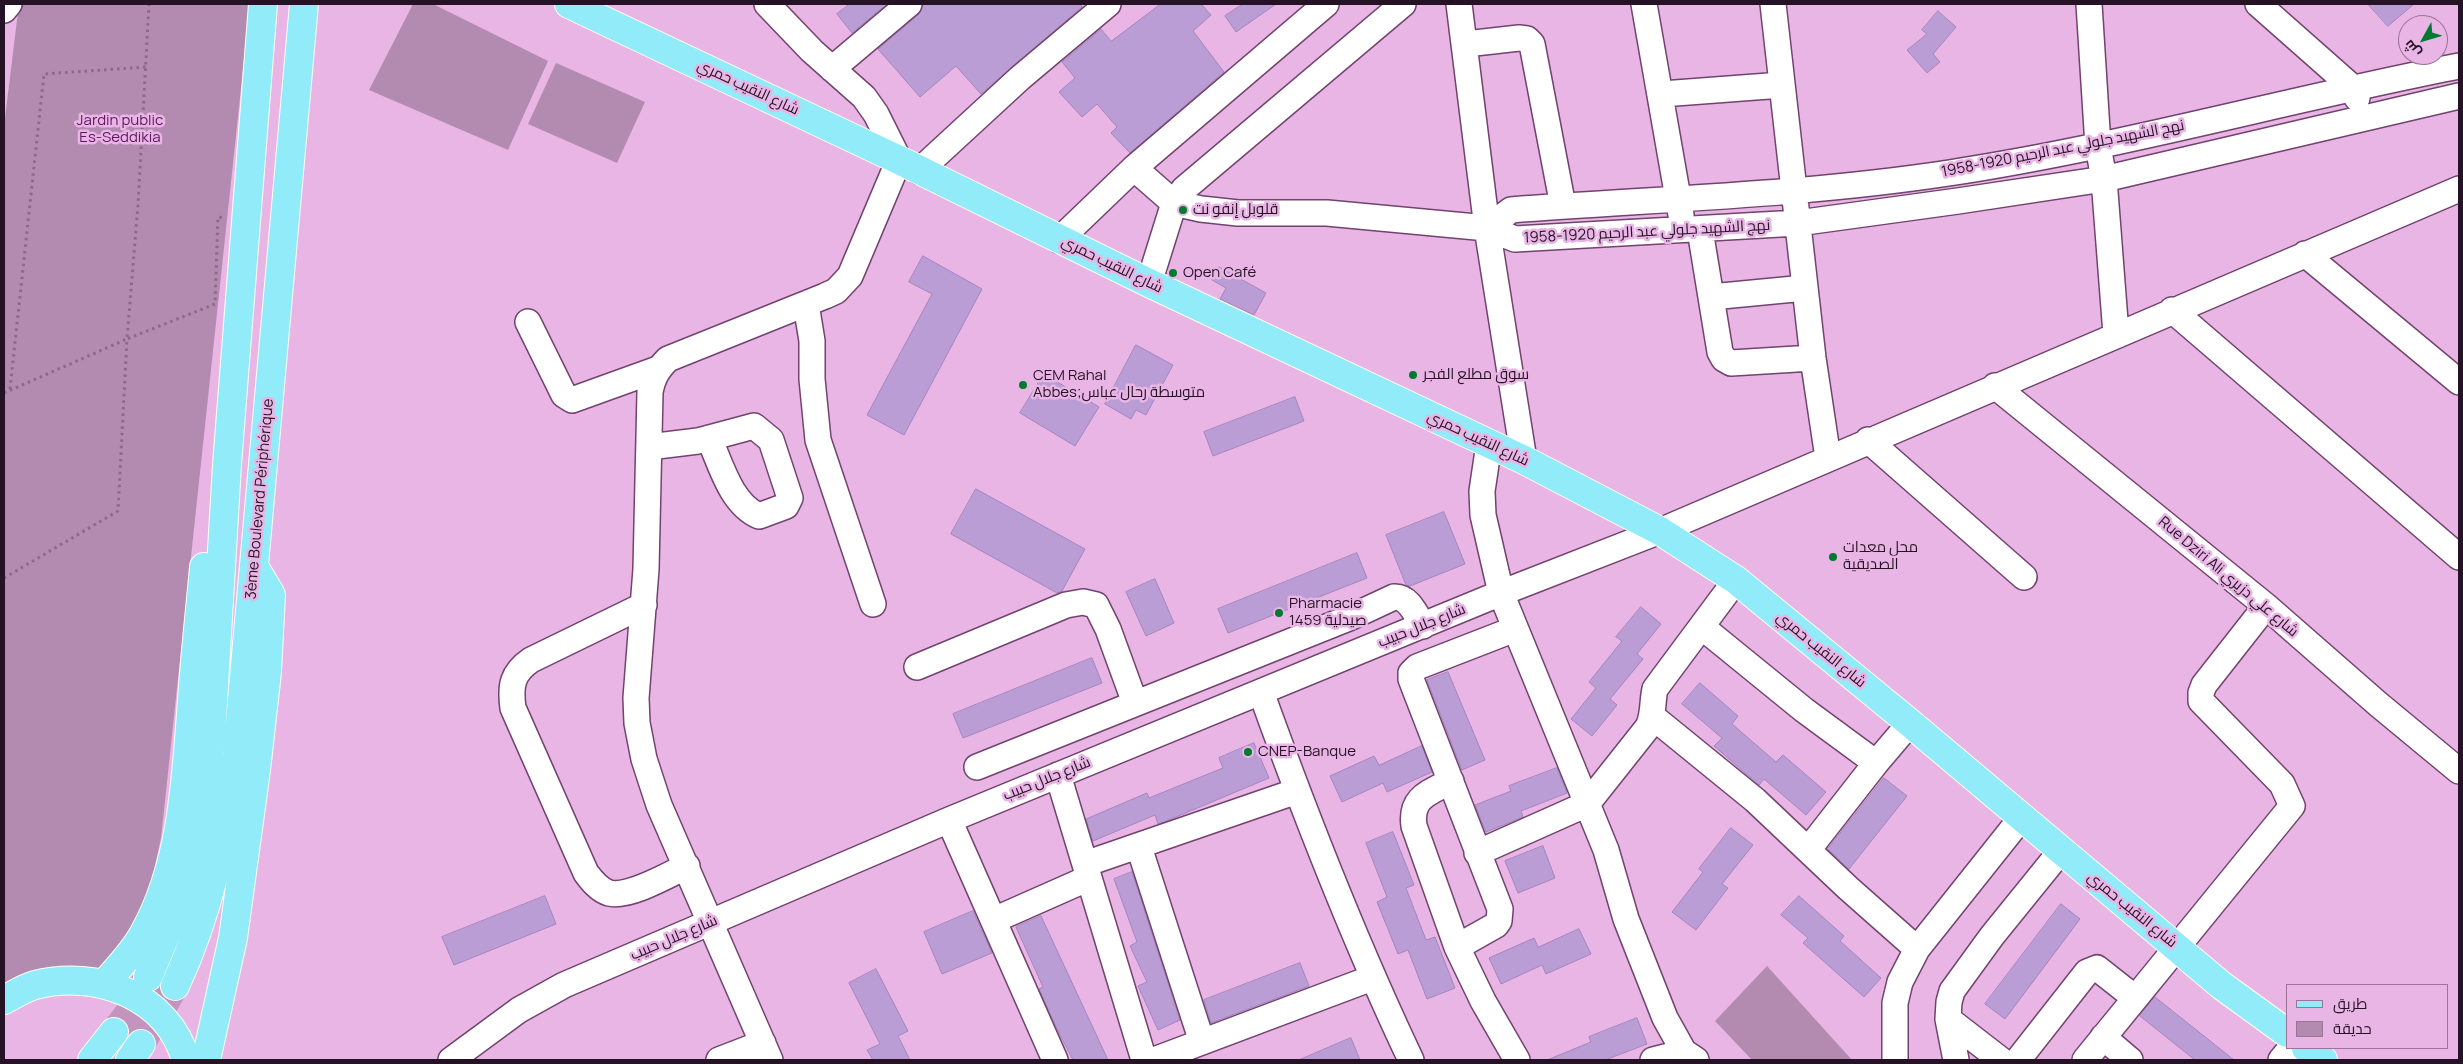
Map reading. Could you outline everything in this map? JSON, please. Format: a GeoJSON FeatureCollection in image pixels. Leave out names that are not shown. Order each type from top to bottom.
{"type":"FeatureCollection","features":[{"type":"Feature","properties":{"kind":"main road","name":"3ème Boulevard Périphérique"},"geometry":{"type":"LineString","coordinates":[[148,977],[164,943],[182,896],[199,836],[212,718],[227,465],[263,4]]}},
{"type":"Feature","properties":{"kind":"main road","name":"3ème Boulevard Périphérique"},"geometry":{"type":"LineString","coordinates":[[174,986],[203,916],[216,874],[237,756],[304,4]]}},
{"type":"Feature","properties":{"kind":"main road","name":"شارع النقيب حمري"},"geometry":{"type":"LineString","coordinates":[[569,4],[909,166],[1148,283],[1524,460],[1660,530],[1736,580],[1910,723],[2022,817],[2060,852],[2221,985],[2286,1032]]}},
{"type":"Feature","properties":{"kind":"main road"},"geometry":{"type":"LineString","coordinates":[[104,984],[134,950],[144,933],[158,904],[172,865],[188,752],[211,509],[218,479],[227,465]]}},
{"type":"Feature","properties":{"kind":"main road"},"geometry":{"type":"LineString","coordinates":[[206,1060],[233,938],[266,680],[271,595],[255,568]]}},
{"type":"Feature","properties":{"kind":"main road"},"geometry":{"type":"LineString","coordinates":[[4,1000],[34,985],[74,980],[104,984],[123,990],[147,1003],[166,1020],[183,1047],[186,1060]]}},
{"type":"Feature","properties":{"kind":"main road"},"geometry":{"type":"LineString","coordinates":[[92,1060],[114,1032]]}},
{"type":"Feature","properties":{"kind":"main road"},"geometry":{"type":"LineString","coordinates":[[2307,1049],[2322,1060]]}},
{"type":"Feature","properties":{"kind":"street"},"geometry":{"type":"LineString","coordinates":[[4,10],[8,4]]}},
{"type":"Feature","properties":{"kind":"street"},"geometry":{"type":"LineString","coordinates":[[767,4],[785,24],[870,104],[909,166]]}},
{"type":"Feature","properties":{"kind":"street"},"geometry":{"type":"LineString","coordinates":[[832,69],[909,4]]}},
{"type":"Feature","properties":{"kind":"street"},"geometry":{"type":"LineString","coordinates":[[719,1060],[767,1052],[660,805],[644,759],[637,723],[636,698],[644,605],[650,392],[653,378],[658,369],[668,359],[836,291],[850,276],[909,166],[1020,78],[1108,4]]}},
{"type":"Feature","properties":{"kind":"street"},"geometry":{"type":"LineString","coordinates":[[1059,240],[1134,168],[1326,4]]}},
{"type":"Feature","properties":{"kind":"street"},"geometry":{"type":"LineString","coordinates":[[1148,283],[1174,203],[1184,188],[1403,4]]}},
{"type":"Feature","properties":{"kind":"street"},"geometry":{"type":"LineString","coordinates":[[1459,4],[1466,44],[1487,228],[1524,460]]}},
{"type":"Feature","properties":{"kind":"street"},"geometry":{"type":"LineString","coordinates":[[1644,4],[1662,94],[1677,200],[1693,229],[1711,297],[1720,352],[1727,362],[1731,363],[1813,358]]}},
{"type":"Feature","properties":{"kind":"street"},"geometry":{"type":"LineString","coordinates":[[1773,4],[1813,358],[1828,458]]}},
{"type":"Feature","properties":{"kind":"street"},"geometry":{"type":"LineString","coordinates":[[2089,4],[2098,146],[2104,179],[2116,334]]}},
{"type":"Feature","properties":{"kind":"street"},"geometry":{"type":"LineString","coordinates":[[2258,4],[2352,87],[2365,116]]}},
{"type":"Feature","properties":{"kind":"street"},"geometry":{"type":"LineString","coordinates":[[1466,44],[1519,38],[1527,39],[1532,44],[1563,206]]}},
{"type":"Feature","properties":{"kind":"street","name":"نهج الشهيد جلولي عبد الرحيم 1920-1958"},"geometry":{"type":"LineString","coordinates":[[1487,228],[1511,210],[1793,191],[1949,173],[2098,146],[2352,87],[2459,66]]}},
{"type":"Feature","properties":{"kind":"street"},"geometry":{"type":"LineString","coordinates":[[1662,94],[1782,85]]}},
{"type":"Feature","properties":{"kind":"street","name":"نهج الشهيد جلولي عبد الرحيم 1920-1958"},"geometry":{"type":"LineString","coordinates":[[1487,228],[1515,239],[1693,229],[1798,222],[1958,201],[2104,179],[2365,116],[2459,96]]}},
{"type":"Feature","properties":{"kind":"street"},"geometry":{"type":"LineString","coordinates":[[1134,168],[1174,203],[1238,213],[1327,213],[1487,228]]}},
{"type":"Feature","properties":{"kind":"street"},"geometry":{"type":"LineString","coordinates":[[1949,173],[1958,201]]}},
{"type":"Feature","properties":{"kind":"street","name":"شارع جلال حبيب"},"geometry":{"type":"LineString","coordinates":[[451,1060],[518,1010],[564,985],[949,820],[1501,593],[1660,530],[2172,310],[2459,190]]}},
{"type":"Feature","properties":{"kind":"street"},"geometry":{"type":"LineString","coordinates":[[2305,254],[2459,382]]}},
{"type":"Feature","properties":{"kind":"street"},"geometry":{"type":"LineString","coordinates":[[1711,297],[1805,288]]}},
{"type":"Feature","properties":{"kind":"street"},"geometry":{"type":"LineString","coordinates":[[806,304],[812,341],[812,379],[818,440],[873,604]]}},
{"type":"Feature","properties":{"kind":"street"},"geometry":{"type":"LineString","coordinates":[[2172,310],[2459,557]]}},
{"type":"Feature","properties":{"kind":"street"},"geometry":{"type":"LineString","coordinates":[[528,322],[564,395],[572,400],[658,369]]}},
{"type":"Feature","properties":{"kind":"street","name":"Rue Dziri Ali شارع علي دزيري"},"geometry":{"type":"LineString","coordinates":[[1995,386],[2266,606],[2378,704],[2459,770]]}},
{"type":"Feature","properties":{"kind":"street"},"geometry":{"type":"LineString","coordinates":[[649,448],[709,438]]}},
{"type":"Feature","properties":{"kind":"street"},"geometry":{"type":"LineString","coordinates":[[1868,440],[2024,577]]}},
{"type":"Feature","properties":{"kind":"street"},"geometry":{"type":"LineString","coordinates":[[1489,444],[1482,491],[1483,515],[1501,593],[1606,850],[1626,919],[1665,1018],[1690,1056],[1654,1060]]}},
{"type":"Feature","properties":{"kind":"street"},"geometry":{"type":"LineString","coordinates":[[1477,853],[1588,804],[1643,734],[1653,717],[1653,698],[1656,689],[1736,580]]}},
{"type":"Feature","properties":{"kind":"street"},"geometry":{"type":"LineString","coordinates":[[977,766],[1349,618],[1394,596],[1399,596],[1408,602],[1423,626]]}},
{"type":"Feature","properties":{"kind":"street"},"geometry":{"type":"LineString","coordinates":[[916,667],[1066,605],[1083,602],[1096,605],[1104,621],[1135,703]]}},
{"type":"Feature","properties":{"kind":"street"},"geometry":{"type":"LineString","coordinates":[[644,605],[531,660],[520,668],[510,690],[513,708],[586,873],[595,885],[609,893],[631,892],[687,866]]}},
{"type":"Feature","properties":{"kind":"street"},"geometry":{"type":"LineString","coordinates":[[2085,1060],[2292,806],[2282,784],[2201,701],[2204,685],[2266,606]]}},
{"type":"Feature","properties":{"kind":"street"},"geometry":{"type":"LineString","coordinates":[[1702,627],[1812,716],[1876,764]]}},
{"type":"Feature","properties":{"kind":"street"},"geometry":{"type":"LineString","coordinates":[[1457,947],[1499,921],[1500,909],[1411,679],[1411,673],[1417,667],[1515,629]]}},
{"type":"Feature","properties":{"kind":"street"},"geometry":{"type":"LineString","coordinates":[[1261,692],[1297,792],[1372,978],[1410,1060]]}},
{"type":"Feature","properties":{"kind":"street"},"geometry":{"type":"LineString","coordinates":[[1653,717],[1756,800],[1917,949]]}},
{"type":"Feature","properties":{"kind":"street"},"geometry":{"type":"LineString","coordinates":[[1808,850],[1910,723]]}},
{"type":"Feature","properties":{"kind":"street"},"geometry":{"type":"LineString","coordinates":[[1058,775],[1144,1060]]}},
{"type":"Feature","properties":{"kind":"street"},"geometry":{"type":"LineString","coordinates":[[1450,781],[1416,802],[1413,817],[1457,947],[1483,1001],[1517,1060]]}},
{"type":"Feature","properties":{"kind":"street"},"geometry":{"type":"LineString","coordinates":[[994,920],[1087,871],[1139,847],[1297,792]]}},
{"type":"Feature","properties":{"kind":"street"},"geometry":{"type":"LineString","coordinates":[[1895,1060],[1896,1003],[1900,982],[1917,949],[2022,817]]}},
{"type":"Feature","properties":{"kind":"street"},"geometry":{"type":"LineString","coordinates":[[949,820],[1055,1060]]}},
{"type":"Feature","properties":{"kind":"street"},"geometry":{"type":"LineString","coordinates":[[1139,847],[1202,1042]]}},
{"type":"Feature","properties":{"kind":"street"},"geometry":{"type":"LineString","coordinates":[[1956,1060],[1948,1019],[1952,991],[1992,936],[2060,852]]}},
{"type":"Feature","properties":{"kind":"street"},"geometry":{"type":"LineString","coordinates":[[2018,1060],[2087,972],[2098,968],[2135,998]]}},
{"type":"Feature","properties":{"kind":"street"},"geometry":{"type":"LineString","coordinates":[[1154,1060],[1372,978]]}},
{"type":"Feature","properties":{"kind":"street"},"geometry":{"type":"LineString","coordinates":[[1948,1019],[2001,1060]]}},
{"type":"Feature","properties":{"kind":"street"},"geometry":{"type":"LineString","coordinates":[[2103,1037],[2130,1060]]}},
{"type":"Feature","properties":{"kind":"street"},"geometry":{"type":"LineString","coordinates":[[2281,1060],[2290,1049]]}},
{"type":"Feature","properties":{"kind":"path"},"geometry":{"type":"LineString","coordinates":[[4,578],[118,511],[126,339],[138,205],[149,4]]}},
{"type":"Feature","properties":{"kind":"path"},"geometry":{"type":"LineString","coordinates":[[10,390],[44,74],[146,67]]}},
{"type":"Feature","properties":{"kind":"path"},"geometry":{"type":"LineString","coordinates":[[4,393],[126,339],[215,304],[218,217],[246,222]]}},
{"type":"Feature","properties":{"kind":"green space","name":"Jardin public Es-Seddikia"},"geometry":{"type":"Polygon","coordinates":[[[19,4],[250,4],[161,838],[144,916],[104,984],[4,1000],[4,126],[19,4]]]}},
{"type":"Feature","properties":{"kind":"green space"},"geometry":{"type":"Polygon","coordinates":[[[413,4],[433,4],[548,61],[508,150],[369,90],[413,4]]]}},
{"type":"Feature","properties":{"kind":"green space"},"geometry":{"type":"Polygon","coordinates":[[[556,63],[645,102],[617,163],[528,124],[556,63]]]}},
{"type":"Feature","properties":{"kind":"green space"},"geometry":{"type":"Polygon","coordinates":[[[1767,966],[1852,1060],[1752,1060],[1715,1021],[1767,966]]]}},
{"type":"Feature","properties":{"kind":"building"},"geometry":{"type":"Polygon","coordinates":[[[850,4],[887,4],[852,33],[837,14],[850,4]]]}},
{"type":"Feature","properties":{"kind":"building"},"geometry":{"type":"Polygon","coordinates":[[[923,4],[1080,4],[1082,7],[981,94],[956,66],[920,97],[878,49],[918,15],[923,4]]]}},
{"type":"Feature","properties":{"kind":"building"},"geometry":{"type":"Polygon","coordinates":[[[1161,4],[1201,4],[1211,15],[1193,31],[1224,72],[1130,153],[1111,133],[1117,127],[1097,104],[1082,117],[1059,92],[1075,78],[1062,62],[1101,29],[1111,41],[1161,4]]]}},
{"type":"Feature","properties":{"kind":"building"},"geometry":{"type":"Polygon","coordinates":[[[1243,4],[1276,4],[1236,32],[1225,16],[1243,4]]]}},
{"type":"Feature","properties":{"kind":"building"},"geometry":{"type":"Polygon","coordinates":[[[2368,4],[2414,4],[2401,15],[2398,15],[2398,18],[2388,26],[2368,4]]]}},
{"type":"Feature","properties":{"kind":"building"},"geometry":{"type":"Polygon","coordinates":[[[1938,11],[1956,27],[1933,54],[1940,62],[1927,73],[1907,50],[1927,34],[1922,30],[1938,11]]]}},
{"type":"Feature","properties":{"kind":"building"},"geometry":{"type":"Polygon","coordinates":[[[923,256],[982,289],[904,435],[867,415],[932,294],[909,282],[923,256]]]}},
{"type":"Feature","properties":{"kind":"building"},"geometry":{"type":"Polygon","coordinates":[[[1219,267],[1266,293],[1254,315],[1220,299],[1226,288],[1212,280],[1219,267]]]}},
{"type":"Feature","properties":{"kind":"building"},"geometry":{"type":"Polygon","coordinates":[[[1136,345],[1173,365],[1146,415],[1136,410],[1131,419],[1105,404],[1136,345]]]}},
{"type":"Feature","properties":{"kind":"building"},"geometry":{"type":"Polygon","coordinates":[[[1044,374],[1099,407],[1075,446],[1020,413],[1044,374]]]}},
{"type":"Feature","properties":{"kind":"building"},"geometry":{"type":"Polygon","coordinates":[[[1295,397],[1304,421],[1213,456],[1204,432],[1295,397]]]}},
{"type":"Feature","properties":{"kind":"building"},"geometry":{"type":"Polygon","coordinates":[[[976,489],[1085,549],[1062,591],[1057,593],[951,534],[976,489]]]}},
{"type":"Feature","properties":{"kind":"building"},"geometry":{"type":"Polygon","coordinates":[[[1444,512],[1465,564],[1410,586],[1406,585],[1386,535],[1444,512]]]}},
{"type":"Feature","properties":{"kind":"building"},"geometry":{"type":"Polygon","coordinates":[[[1357,553],[1367,578],[1228,633],[1218,609],[1357,553]]]}},
{"type":"Feature","properties":{"kind":"building"},"geometry":{"type":"Polygon","coordinates":[[[1155,579],[1174,623],[1146,636],[1126,592],[1155,579]]]}},
{"type":"Feature","properties":{"kind":"building"},"geometry":{"type":"Polygon","coordinates":[[[1641,607],[1661,624],[1637,654],[1643,659],[1610,699],[1617,705],[1592,736],[1571,719],[1596,688],[1589,682],[1622,641],[1616,637],[1641,607]]]}},
{"type":"Feature","properties":{"kind":"building"},"geometry":{"type":"Polygon","coordinates":[[[1092,658],[1102,683],[963,738],[953,714],[1092,658]]]}},
{"type":"Feature","properties":{"kind":"building"},"geometry":{"type":"Polygon","coordinates":[[[1448,672],[1485,760],[1462,770],[1427,680],[1448,672]]]}},
{"type":"Feature","properties":{"kind":"building"},"geometry":{"type":"Polygon","coordinates":[[[1700,683],[1738,716],[1732,724],[1776,762],[1783,755],[1826,792],[1806,815],[1764,779],[1759,785],[1714,746],[1722,738],[1682,704],[1700,683]]]}},
{"type":"Feature","properties":{"kind":"building"},"geometry":{"type":"Polygon","coordinates":[[[1254,743],[1269,778],[1164,822],[1158,824],[1155,815],[1093,841],[1086,819],[1147,793],[1149,798],[1223,768],[1219,758],[1254,743]]]}},
{"type":"Feature","properties":{"kind":"building"},"geometry":{"type":"Polygon","coordinates":[[[1422,746],[1432,772],[1387,792],[1383,783],[1342,802],[1330,776],[1374,756],[1379,765],[1422,746]]]}},
{"type":"Feature","properties":{"kind":"building"},"geometry":{"type":"Polygon","coordinates":[[[1557,768],[1567,793],[1521,811],[1523,817],[1486,832],[1475,805],[1511,791],[1509,786],[1557,768]]]}},
{"type":"Feature","properties":{"kind":"building"},"geometry":{"type":"Polygon","coordinates":[[[1884,778],[1907,796],[1849,869],[1828,849],[1884,778]]]}},
{"type":"Feature","properties":{"kind":"building"},"geometry":{"type":"Polygon","coordinates":[[[1731,828],[1753,845],[1722,884],[1728,888],[1696,930],[1672,912],[1703,872],[1699,869],[1731,828]]]}},
{"type":"Feature","properties":{"kind":"building"},"geometry":{"type":"Polygon","coordinates":[[[1393,832],[1414,885],[1406,888],[1426,940],[1435,937],[1455,988],[1427,999],[1408,950],[1398,954],[1377,902],[1387,897],[1366,843],[1393,832]]]}},
{"type":"Feature","properties":{"kind":"building"},"geometry":{"type":"Polygon","coordinates":[[[1543,846],[1555,878],[1518,893],[1505,861],[1543,846]]]}},
{"type":"Feature","properties":{"kind":"building"},"geometry":{"type":"Polygon","coordinates":[[[1132,872],[1180,1020],[1158,1030],[1138,986],[1147,982],[1130,946],[1137,942],[1114,879],[1132,872]]]}},
{"type":"Feature","properties":{"kind":"building"},"geometry":{"type":"Polygon","coordinates":[[[545,896],[556,924],[454,965],[442,937],[545,896]]]}},
{"type":"Feature","properties":{"kind":"building"},"geometry":{"type":"Polygon","coordinates":[[[1799,896],[1844,936],[1840,941],[1881,978],[1864,997],[1803,943],[1808,938],[1781,915],[1799,896]]]}},
{"type":"Feature","properties":{"kind":"building"},"geometry":{"type":"Polygon","coordinates":[[[2061,904],[2080,919],[2005,1019],[1985,1004],[2061,904]]]}},
{"type":"Feature","properties":{"kind":"building"},"geometry":{"type":"Polygon","coordinates":[[[973,911],[992,953],[942,974],[924,932],[973,911]]]}},
{"type":"Feature","properties":{"kind":"building"},"geometry":{"type":"Polygon","coordinates":[[[1041,916],[1108,1060],[1073,1060],[1059,1033],[1039,989],[1043,987],[1016,927],[1041,916]]]}},
{"type":"Feature","properties":{"kind":"building"},"geometry":{"type":"Polygon","coordinates":[[[1579,929],[1591,954],[1546,974],[1542,965],[1501,984],[1489,958],[1534,938],[1538,947],[1579,929]]]}},
{"type":"Feature","properties":{"kind":"building"},"geometry":{"type":"Polygon","coordinates":[[[1300,963],[1309,986],[1211,1023],[1204,1000],[1300,963]]]}},
{"type":"Feature","properties":{"kind":"building"},"geometry":{"type":"Polygon","coordinates":[[[876,969],[908,1031],[898,1036],[910,1060],[873,1060],[867,1050],[880,1044],[849,983],[876,969]]]}},
{"type":"Feature","properties":{"kind":"building"},"geometry":{"type":"Polygon","coordinates":[[[2155,997],[2234,1060],[2195,1060],[2140,1016],[2155,997]]]}},
{"type":"Feature","properties":{"kind":"building"},"geometry":{"type":"Polygon","coordinates":[[[1637,1018],[1647,1044],[1605,1060],[1547,1060],[1591,1042],[1589,1037],[1637,1018]]]}},
{"type":"Feature","properties":{"kind":"building"},"geometry":{"type":"Polygon","coordinates":[[[1351,1038],[1360,1060],[1299,1060],[1351,1038]]]}},
{"type":"Feature","properties":{"kind":"tunnel"},"geometry":{"type":"LineString","coordinates":[[114,1032],[128,1014],[148,977]]}},
{"type":"Feature","properties":{"kind":"tunnel"},"geometry":{"type":"LineString","coordinates":[[141,1044],[175,986]]}},
{"type":"Feature","properties":{"kind":"place","name":"قلوبل إنفو نت"},"geometry":{"type":"Point","coordinates":[1183,210]}},
{"type":"Feature","properties":{"kind":"place","name":"Open Café"},"geometry":{"type":"Point","coordinates":[1173,273]}},
{"type":"Feature","properties":{"kind":"place","name":"سوق مطلع الفجر"},"geometry":{"type":"Point","coordinates":[1413,375]}},
{"type":"Feature","properties":{"kind":"place","name":"CEM Rahal Abbes;متوسطة رحال عباس"},"geometry":{"type":"Point","coordinates":[1023,385]}},
{"type":"Feature","properties":{"kind":"place","name":"محل معدات الصديقية"},"geometry":{"type":"Point","coordinates":[1833,557]}},
{"type":"Feature","properties":{"kind":"place","name":"Pharmacie 1459 صيدلية"},"geometry":{"type":"Point","coordinates":[1279,613]}},
{"type":"Feature","properties":{"kind":"place","name":"CNEP-Banque"},"geometry":{"type":"Point","coordinates":[1248,752]}}]}
